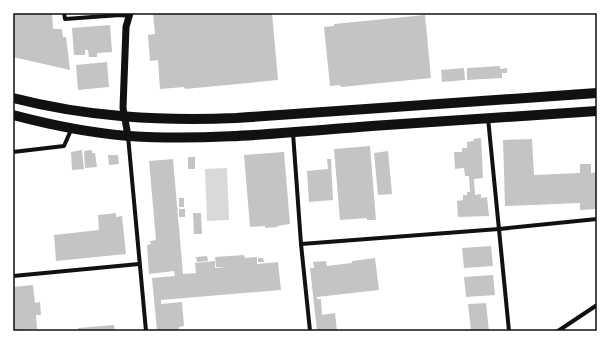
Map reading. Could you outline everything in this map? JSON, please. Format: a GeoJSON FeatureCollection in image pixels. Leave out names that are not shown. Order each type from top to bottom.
{"type":"FeatureCollection","features":[{"type":"Feature","properties":{"kind":"main road"},"geometry":{"type":"LineString","coordinates":[[13,98],[80,112],[125,117],[195,120],[597,93]]}},
{"type":"Feature","properties":{"kind":"main road"},"geometry":{"type":"LineString","coordinates":[[13,115],[43,123],[128,136],[197,137],[293,132],[597,111]]}},
{"type":"Feature","properties":{"kind":"street"},"geometry":{"type":"LineString","coordinates":[[64,13],[65,19],[130,15],[126,27],[123,108],[128,136],[146,331]]}},
{"type":"Feature","properties":{"kind":"street"},"geometry":{"type":"LineString","coordinates":[[488,118],[509,331]]}},
{"type":"Feature","properties":{"kind":"street"},"geometry":{"type":"LineString","coordinates":[[13,152],[64,146],[72,128]]}},
{"type":"Feature","properties":{"kind":"street"},"geometry":{"type":"LineString","coordinates":[[293,132],[301,244],[310,331]]}},
{"type":"Feature","properties":{"kind":"street"},"geometry":{"type":"LineString","coordinates":[[301,244],[499,229],[597,219]]}},
{"type":"Feature","properties":{"kind":"street"},"geometry":{"type":"LineString","coordinates":[[13,276],[139,264]]}},
{"type":"Feature","properties":{"kind":"street"},"geometry":{"type":"LineString","coordinates":[[558,331],[597,305]]}},
{"type":"Feature","properties":{"kind":"shaded area"},"geometry":{"type":"Polygon","coordinates":[[[227,168],[229,220],[207,221],[205,169],[227,168]]]}},
{"type":"Feature","properties":{"kind":"building"},"geometry":{"type":"Polygon","coordinates":[[[13,13],[52,13],[53,29],[62,29],[63,37],[66,37],[70,70],[13,57],[13,13]]]}},
{"type":"Feature","properties":{"kind":"building"},"geometry":{"type":"Polygon","coordinates":[[[153,13],[272,13],[278,80],[185,89],[184,87],[160,89],[158,60],[150,61],[148,35],[155,34],[153,13]]]}},
{"type":"Feature","properties":{"kind":"building"},"geometry":{"type":"Polygon","coordinates":[[[425,15],[431,78],[341,87],[340,85],[330,86],[324,27],[334,26],[334,24],[425,15]]]}},
{"type":"Feature","properties":{"kind":"building"},"geometry":{"type":"Polygon","coordinates":[[[110,25],[112,52],[97,53],[97,57],[89,57],[88,50],[85,50],[85,55],[74,55],[72,28],[110,25]]]}},
{"type":"Feature","properties":{"kind":"building"},"geometry":{"type":"Polygon","coordinates":[[[107,62],[109,87],[78,90],[76,65],[107,62]]]}},
{"type":"Feature","properties":{"kind":"building"},"geometry":{"type":"Polygon","coordinates":[[[500,66],[500,69],[507,68],[507,73],[502,73],[502,78],[467,80],[467,68],[500,66]]]}},
{"type":"Feature","properties":{"kind":"building"},"geometry":{"type":"Polygon","coordinates":[[[464,68],[465,80],[442,82],[441,70],[464,68]]]}},
{"type":"Feature","properties":{"kind":"building"},"geometry":{"type":"Polygon","coordinates":[[[481,138],[483,178],[474,179],[475,195],[481,194],[481,198],[487,197],[489,216],[458,217],[457,201],[463,200],[463,195],[467,195],[467,192],[470,192],[469,176],[465,176],[464,168],[455,169],[454,152],[462,152],[462,148],[467,148],[467,142],[474,141],[473,139],[481,138]]]}},
{"type":"Feature","properties":{"kind":"building"},"geometry":{"type":"Polygon","coordinates":[[[532,139],[534,175],[580,173],[580,164],[591,164],[591,173],[597,172],[597,209],[580,210],[580,203],[505,206],[503,140],[532,139]]]}},
{"type":"Feature","properties":{"kind":"building"},"geometry":{"type":"Polygon","coordinates":[[[370,146],[376,220],[367,220],[367,218],[340,220],[334,149],[370,146]]]}},
{"type":"Feature","properties":{"kind":"building"},"geometry":{"type":"Polygon","coordinates":[[[82,150],[84,169],[72,170],[71,152],[82,150]]]}},
{"type":"Feature","properties":{"kind":"building"},"geometry":{"type":"Polygon","coordinates":[[[92,150],[92,153],[95,153],[97,167],[85,168],[84,151],[92,150]]]}},
{"type":"Feature","properties":{"kind":"building"},"geometry":{"type":"Polygon","coordinates":[[[388,151],[392,194],[378,195],[374,153],[388,151]]]}},
{"type":"Feature","properties":{"kind":"building"},"geometry":{"type":"Polygon","coordinates":[[[284,152],[290,224],[265,228],[265,226],[250,227],[244,155],[284,152]]]}},
{"type":"Feature","properties":{"kind":"building"},"geometry":{"type":"Polygon","coordinates":[[[108,155],[118,155],[119,164],[109,165],[108,155]]]}},
{"type":"Feature","properties":{"kind":"building"},"geometry":{"type":"Polygon","coordinates":[[[188,157],[195,157],[195,169],[188,169],[188,157]]]}},
{"type":"Feature","properties":{"kind":"building"},"geometry":{"type":"Polygon","coordinates":[[[173,159],[183,274],[196,273],[195,263],[215,261],[215,268],[227,267],[216,267],[215,257],[244,255],[245,258],[257,257],[257,264],[278,262],[281,290],[161,300],[161,304],[182,302],[184,326],[179,327],[179,331],[157,331],[152,278],[175,276],[174,271],[149,274],[147,245],[151,244],[150,241],[156,240],[149,161],[173,159]]]}},
{"type":"Feature","properties":{"kind":"building"},"geometry":{"type":"Polygon","coordinates":[[[327,159],[331,159],[333,200],[309,202],[307,171],[328,169],[327,159]]]}},
{"type":"Feature","properties":{"kind":"building"},"geometry":{"type":"Polygon","coordinates":[[[179,198],[184,198],[184,207],[179,207],[179,198]]]}},
{"type":"Feature","properties":{"kind":"building"},"geometry":{"type":"Polygon","coordinates":[[[179,209],[185,209],[185,217],[179,217],[179,209]]]}},
{"type":"Feature","properties":{"kind":"building"},"geometry":{"type":"Polygon","coordinates":[[[116,213],[116,217],[122,216],[126,254],[56,261],[54,235],[99,230],[98,215],[116,213]]]}},
{"type":"Feature","properties":{"kind":"building"},"geometry":{"type":"Polygon","coordinates":[[[193,213],[201,213],[202,234],[194,234],[193,213]]]}},
{"type":"Feature","properties":{"kind":"building"},"geometry":{"type":"Polygon","coordinates":[[[491,246],[493,266],[464,268],[462,248],[491,246]]]}},
{"type":"Feature","properties":{"kind":"building"},"geometry":{"type":"Polygon","coordinates":[[[207,256],[208,261],[197,262],[196,257],[207,256]]]}},
{"type":"Feature","properties":{"kind":"building"},"geometry":{"type":"Polygon","coordinates":[[[258,258],[263,258],[264,262],[258,262],[258,258]]]}},
{"type":"Feature","properties":{"kind":"building"},"geometry":{"type":"Polygon","coordinates":[[[375,258],[379,290],[317,297],[317,299],[321,299],[322,315],[335,313],[337,331],[317,331],[310,268],[314,268],[313,262],[326,261],[327,266],[375,258]]]}},
{"type":"Feature","properties":{"kind":"building"},"geometry":{"type":"Polygon","coordinates":[[[493,275],[495,295],[466,297],[464,277],[493,275]]]}},
{"type":"Feature","properties":{"kind":"building"},"geometry":{"type":"Polygon","coordinates":[[[33,285],[35,303],[40,302],[41,315],[36,315],[37,329],[13,331],[13,287],[33,285]]]}},
{"type":"Feature","properties":{"kind":"building"},"geometry":{"type":"Polygon","coordinates":[[[486,303],[489,331],[471,331],[468,304],[486,303]]]}},
{"type":"Feature","properties":{"kind":"building"},"geometry":{"type":"Polygon","coordinates":[[[114,325],[115,331],[78,331],[78,328],[114,325]]]}}]}
